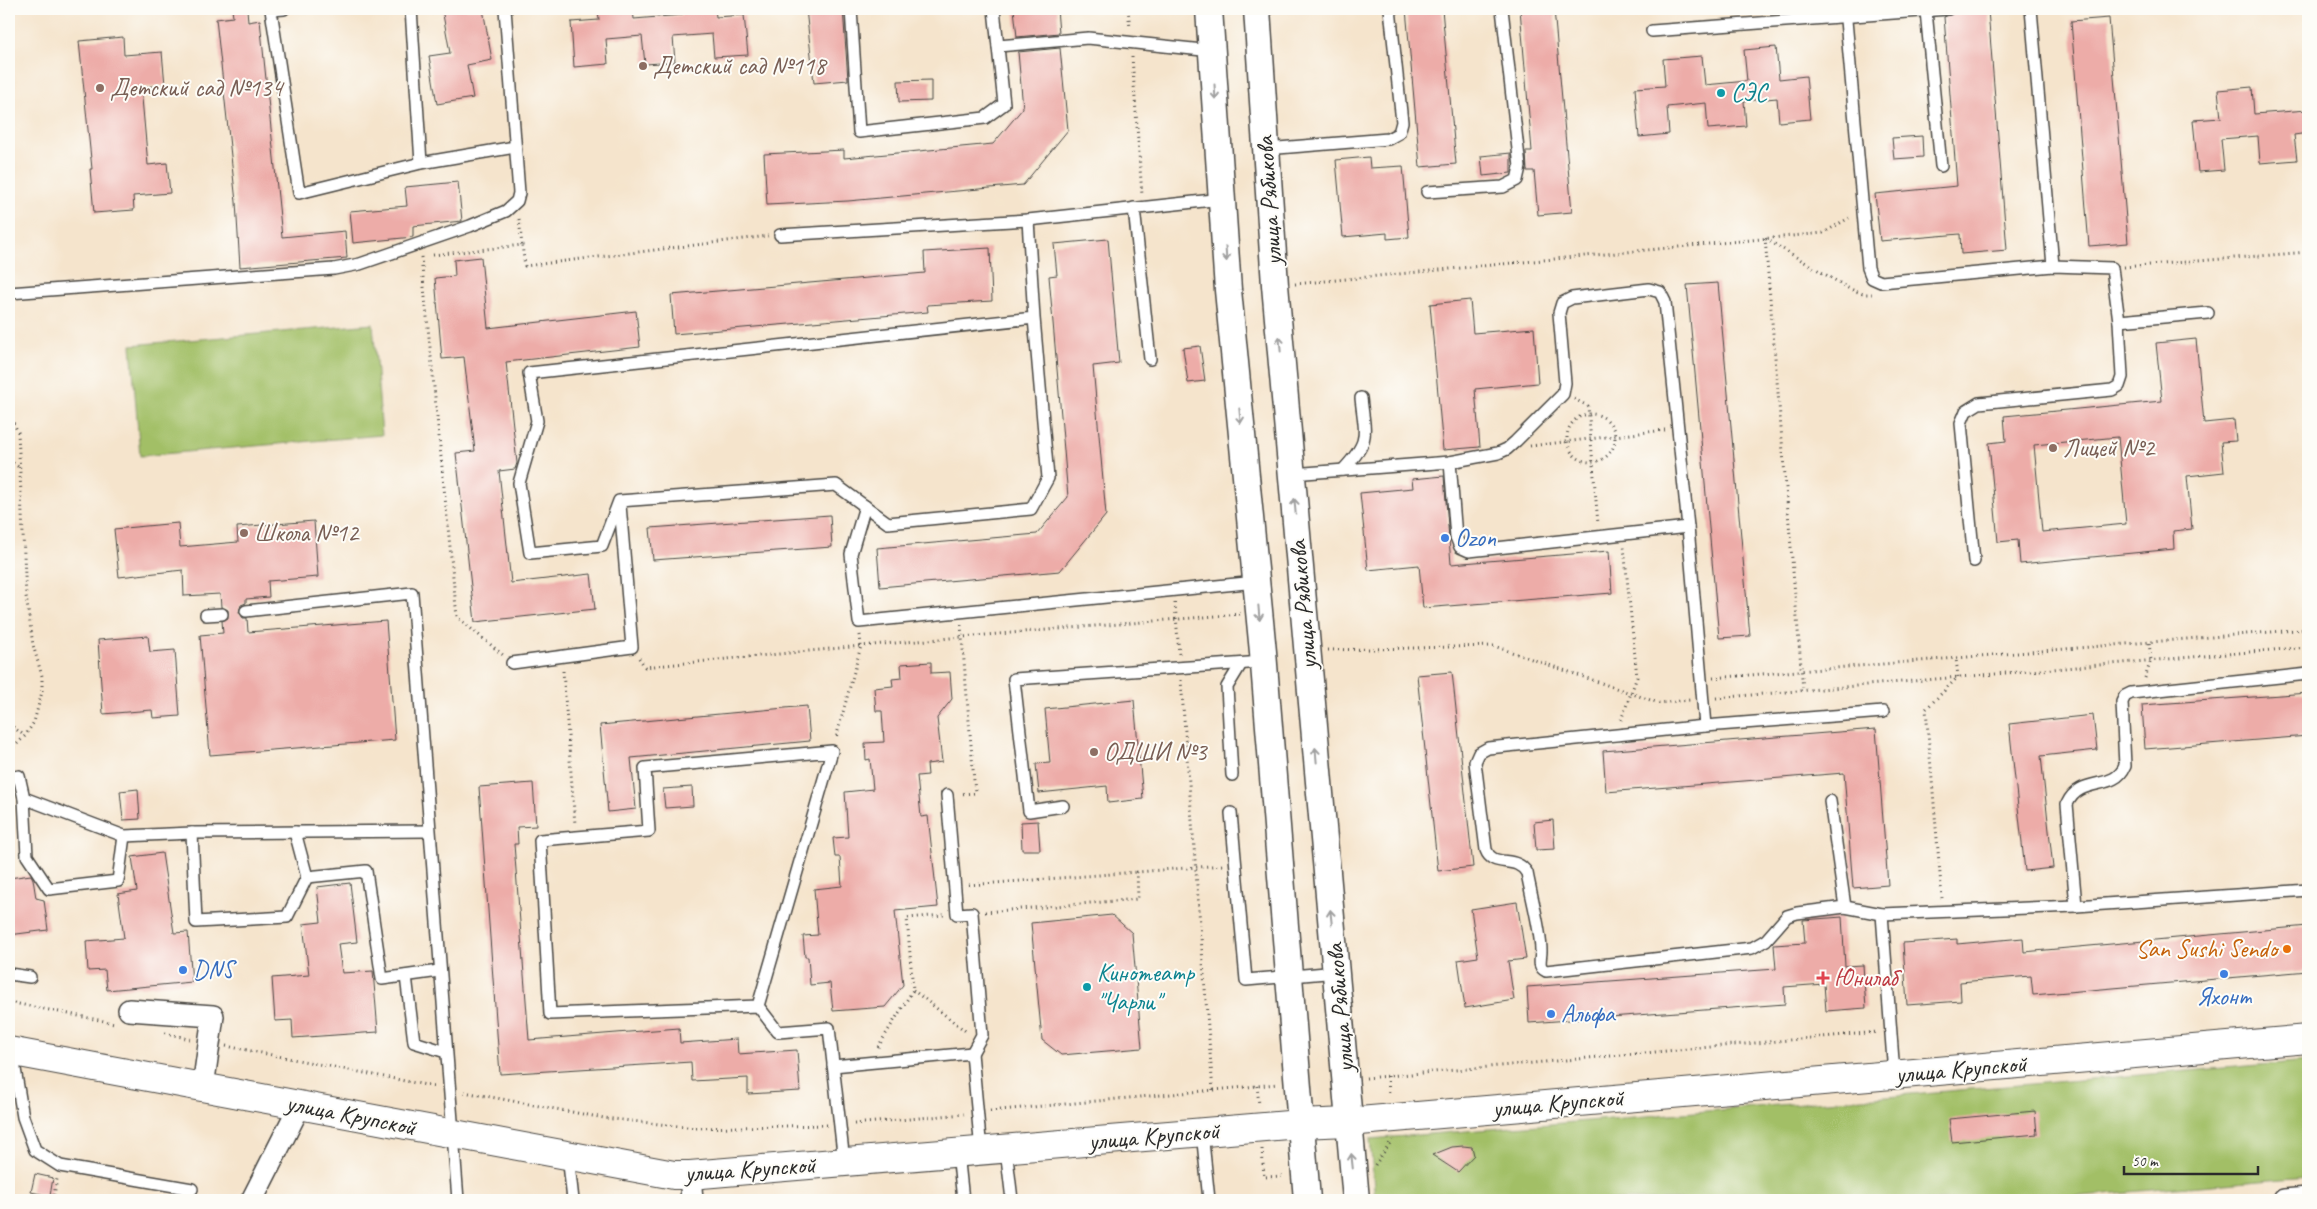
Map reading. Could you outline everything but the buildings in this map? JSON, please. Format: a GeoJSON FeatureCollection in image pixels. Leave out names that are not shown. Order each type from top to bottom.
{"type":"FeatureCollection","features":[{"type":"Feature","properties":{"kind":"main road","name":"улица Крупской"},"geometry":{"type":"LineString","coordinates":[[11,1051],[674,1175],[691,1188],[844,1162],[1300,1124],[1348,1122],[2308,1039]]}},
{"type":"Feature","properties":{"kind":"street","name":"улица Рябикова"},"geometry":{"type":"LineString","coordinates":[[1209,9],[1228,290],[1256,582],[1252,663],[1289,976],[1307,1200]]}},
{"type":"Feature","properties":{"kind":"street","name":"улица Рябикова"},"geometry":{"type":"LineString","coordinates":[[1258,9],[1274,286],[1347,1079],[1348,1122],[1356,1200]]}},
{"type":"Feature","properties":{"kind":"street"},"geometry":{"type":"LineString","coordinates":[[126,1018],[213,1016],[202,1087]]}},
{"type":"Feature","properties":{"kind":"street"},"geometry":{"type":"LineString","coordinates":[[252,1200],[300,1105]]}},
{"type":"Feature","properties":{"kind":"street"},"geometry":{"type":"LineString","coordinates":[[2284,1200],[2308,1198]]}},
{"type":"Feature","properties":{"kind":"lane"},"geometry":{"type":"LineString","coordinates":[[284,9],[271,10],[299,193],[421,163],[515,147]]}},
{"type":"Feature","properties":{"kind":"lane"},"geometry":{"type":"LineString","coordinates":[[411,9],[421,163]]}},
{"type":"Feature","properties":{"kind":"lane"},"geometry":{"type":"LineString","coordinates":[[9,293],[343,268],[360,264],[470,226],[506,211],[517,201],[519,193],[505,9]]}},
{"type":"Feature","properties":{"kind":"lane"},"geometry":{"type":"LineString","coordinates":[[851,9],[859,132],[985,118],[1004,104],[994,9]]}},
{"type":"Feature","properties":{"kind":"lane"},"geometry":{"type":"LineString","coordinates":[[1266,149],[1388,138],[1399,133],[1402,122],[1390,9]]}},
{"type":"Feature","properties":{"kind":"lane"},"geometry":{"type":"LineString","coordinates":[[1427,192],[1503,187],[1517,180],[1520,167],[1502,9]]}},
{"type":"Feature","properties":{"kind":"lane"},"geometry":{"type":"LineString","coordinates":[[1652,31],[1845,13],[1948,9]]}},
{"type":"Feature","properties":{"kind":"lane"},"geometry":{"type":"LineString","coordinates":[[2031,9],[2053,266]]}},
{"type":"Feature","properties":{"kind":"lane"},"geometry":{"type":"LineString","coordinates":[[1926,11],[1941,166]]}},
{"type":"Feature","properties":{"kind":"lane"},"geometry":{"type":"LineString","coordinates":[[1845,13],[1868,268],[1872,278],[1881,282],[2053,266],[2112,268],[2120,321],[2122,377],[2119,386],[2112,390],[1979,403],[1966,411],[1961,423],[1974,561]]}},
{"type":"Feature","properties":{"kind":"lane"},"geometry":{"type":"LineString","coordinates":[[998,46],[1088,38],[1212,51]]}},
{"type":"Feature","properties":{"kind":"lane"},"geometry":{"type":"LineString","coordinates":[[780,235],[1028,220],[1222,199]]}},
{"type":"Feature","properties":{"kind":"lane"},"geometry":{"type":"LineString","coordinates":[[1138,208],[1150,359]]}},
{"type":"Feature","properties":{"kind":"lane"},"geometry":{"type":"LineString","coordinates":[[620,501],[836,485],[888,523],[1031,509],[1048,478],[1034,318],[1028,220]]}},
{"type":"Feature","properties":{"kind":"lane"},"geometry":{"type":"LineString","coordinates":[[1292,474],[1450,462],[1507,449],[1563,394],[1565,383],[1559,313],[1562,303],[1572,298],[1640,290],[1650,289],[1660,292],[1665,302],[1688,527],[1705,726]]}},
{"type":"Feature","properties":{"kind":"lane"},"geometry":{"type":"LineString","coordinates":[[2120,321],[2208,313]]}},
{"type":"Feature","properties":{"kind":"lane"},"geometry":{"type":"LineString","coordinates":[[620,501],[602,546],[530,553],[519,483],[536,421],[529,373],[1034,318]]}},
{"type":"Feature","properties":{"kind":"lane"},"geometry":{"type":"LineString","coordinates":[[1343,470],[1359,453],[1365,438],[1361,398]]}},
{"type":"Feature","properties":{"kind":"lane"},"geometry":{"type":"LineString","coordinates":[[1450,462],[1456,537],[1460,547],[1469,551],[1688,527]]}},
{"type":"Feature","properties":{"kind":"lane"},"geometry":{"type":"LineString","coordinates":[[512,663],[632,647],[620,501]]}},
{"type":"Feature","properties":{"kind":"lane"},"geometry":{"type":"LineString","coordinates":[[865,506],[851,554],[859,622],[1256,582]]}},
{"type":"Feature","properties":{"kind":"lane"},"geometry":{"type":"LineString","coordinates":[[246,611],[412,594],[439,971],[458,1200]]}},
{"type":"Feature","properties":{"kind":"lane"},"geometry":{"type":"LineString","coordinates":[[206,616],[222,614]]}},
{"type":"Feature","properties":{"kind":"lane"},"geometry":{"type":"LineString","coordinates":[[1064,806],[1029,812],[1014,679],[1252,663]]}},
{"type":"Feature","properties":{"kind":"lane"},"geometry":{"type":"LineString","coordinates":[[1232,775],[1227,687],[1252,663]]}},
{"type":"Feature","properties":{"kind":"lane"},"geometry":{"type":"LineString","coordinates":[[2076,906],[2067,804],[2071,795],[2080,788],[2114,779],[2122,774],[2125,766],[2122,702],[2125,696],[2141,692],[2308,674]]}},
{"type":"Feature","properties":{"kind":"lane"},"geometry":{"type":"LineString","coordinates":[[1883,712],[1615,735],[1488,748],[1478,753],[1475,762],[1486,850],[1488,856],[1493,860],[1523,866],[1527,874],[1542,949],[1540,964],[1542,969],[1546,971],[1752,948],[1766,940],[1787,916],[1797,913],[1845,908],[1882,914],[2076,906],[2308,890]]}},
{"type":"Feature","properties":{"kind":"lane"},"geometry":{"type":"LineString","coordinates":[[832,751],[758,1006],[550,1014],[540,840],[649,831],[645,768],[832,751]]}},
{"type":"Feature","properties":{"kind":"lane"},"geometry":{"type":"LineString","coordinates":[[9,778],[20,776],[24,798],[28,856],[49,889],[118,882],[124,836]]}},
{"type":"Feature","properties":{"kind":"lane"},"geometry":{"type":"LineString","coordinates":[[947,795],[957,914],[972,913],[982,1035],[972,1053],[982,1151],[1012,1200]]}},
{"type":"Feature","properties":{"kind":"lane"},"geometry":{"type":"LineString","coordinates":[[24,798],[124,836],[192,833],[429,831]]}},
{"type":"Feature","properties":{"kind":"lane"},"geometry":{"type":"LineString","coordinates":[[1830,801],[1845,908]]}},
{"type":"Feature","properties":{"kind":"lane"},"geometry":{"type":"LineString","coordinates":[[1231,813],[1246,980],[1337,972]]}},
{"type":"Feature","properties":{"kind":"lane"},"geometry":{"type":"LineString","coordinates":[[192,833],[196,922],[287,917],[306,877],[295,832]]}},
{"type":"Feature","properties":{"kind":"lane"},"geometry":{"type":"LineString","coordinates":[[306,877],[366,871],[382,979],[439,971]]}},
{"type":"Feature","properties":{"kind":"lane"},"geometry":{"type":"LineString","coordinates":[[1882,914],[1894,1074]]}},
{"type":"Feature","properties":{"kind":"lane"},"geometry":{"type":"LineString","coordinates":[[9,974],[30,977]]}},
{"type":"Feature","properties":{"kind":"lane"},"geometry":{"type":"LineString","coordinates":[[406,976],[414,1042],[446,1052]]}},
{"type":"Feature","properties":{"kind":"lane"},"geometry":{"type":"LineString","coordinates":[[758,1006],[778,1032],[829,1028],[844,1162]]}},
{"type":"Feature","properties":{"kind":"lane"},"geometry":{"type":"LineString","coordinates":[[11,1051],[23,1117],[36,1150],[60,1166],[192,1189]]}},
{"type":"Feature","properties":{"kind":"lane"},"geometry":{"type":"LineString","coordinates":[[833,1066],[972,1053]]}},
{"type":"Feature","properties":{"kind":"lane"},"geometry":{"type":"LineString","coordinates":[[1202,1132],[1209,1200]]}},
{"type":"Feature","properties":{"kind":"lane"},"geometry":{"type":"LineString","coordinates":[[963,1200],[982,1151]]}},
{"type":"Feature","properties":{"kind":"lane"},"geometry":{"type":"LineString","coordinates":[[568,1155],[573,1200]]}},
{"type":"Feature","properties":{"kind":"path"},"geometry":{"type":"LineString","coordinates":[[1128,9],[1138,208]]}},
{"type":"Feature","properties":{"kind":"path"},"geometry":{"type":"LineString","coordinates":[[517,201],[525,266],[780,235]]}},
{"type":"Feature","properties":{"kind":"path"},"geometry":{"type":"LineString","coordinates":[[1274,286],[1824,233],[1863,210]]}},
{"type":"Feature","properties":{"kind":"path"},"geometry":{"type":"LineString","coordinates":[[1765,238],[1848,288],[1863,294],[1877,294],[1875,279]]}},
{"type":"Feature","properties":{"kind":"path"},"geometry":{"type":"LineString","coordinates":[[1765,238],[1803,690]]}},
{"type":"Feature","properties":{"kind":"path"},"geometry":{"type":"LineString","coordinates":[[412,258],[522,245]]}},
{"type":"Feature","properties":{"kind":"path"},"geometry":{"type":"LineString","coordinates":[[2112,268],[2308,252]]}},
{"type":"Feature","properties":{"kind":"path"},"geometry":{"type":"LineString","coordinates":[[421,257],[457,618],[512,663]]}},
{"type":"Feature","properties":{"kind":"path"},"geometry":{"type":"LineString","coordinates":[[1563,394],[1588,406],[1599,537]]}},
{"type":"Feature","properties":{"kind":"path"},"geometry":{"type":"LineString","coordinates":[[9,414],[18,432],[26,596],[34,645],[42,676],[39,707],[25,736],[9,752]]}},
{"type":"Feature","properties":{"kind":"path"},"geometry":{"type":"LineString","coordinates":[[1588,414],[1600,416],[1607,420],[1612,427],[1614,436],[1611,451],[1605,457],[1592,462],[1581,460],[1574,455],[1567,442],[1567,432],[1570,425],[1576,419],[1588,414]]}},
{"type":"Feature","properties":{"kind":"path"},"geometry":{"type":"LineString","coordinates":[[1507,449],[1678,428]]}},
{"type":"Feature","properties":{"kind":"path"},"geometry":{"type":"LineString","coordinates":[[9,460],[20,468]]}},
{"type":"Feature","properties":{"kind":"path"},"geometry":{"type":"LineString","coordinates":[[1615,735],[1637,677],[1622,534]]}},
{"type":"Feature","properties":{"kind":"path"},"geometry":{"type":"LineString","coordinates":[[1174,590],[1213,1091]]}},
{"type":"Feature","properties":{"kind":"path"},"geometry":{"type":"LineString","coordinates":[[947,795],[974,793],[960,612]]}},
{"type":"Feature","properties":{"kind":"path"},"geometry":{"type":"LineString","coordinates":[[632,647],[645,666],[1241,614]]}},
{"type":"Feature","properties":{"kind":"path"},"geometry":{"type":"LineString","coordinates":[[832,751],[861,646],[859,622]]}},
{"type":"Feature","properties":{"kind":"path"},"geometry":{"type":"LineString","coordinates":[[1701,679],[2308,628]]}},
{"type":"Feature","properties":{"kind":"path"},"geometry":{"type":"LineString","coordinates":[[2141,692],[2151,660],[2149,642]]}},
{"type":"Feature","properties":{"kind":"path"},"geometry":{"type":"LineString","coordinates":[[1307,650],[1494,646],[1659,703],[2308,647]]}},
{"type":"Feature","properties":{"kind":"path"},"geometry":{"type":"LineString","coordinates":[[561,656],[576,837]]}},
{"type":"Feature","properties":{"kind":"path"},"geometry":{"type":"LineString","coordinates":[[1956,658],[1958,677]]}},
{"type":"Feature","properties":{"kind":"path"},"geometry":{"type":"LineString","coordinates":[[1943,911],[1926,709],[1958,677]]}},
{"type":"Feature","properties":{"kind":"path"},"geometry":{"type":"LineString","coordinates":[[9,724],[25,736]]}},
{"type":"Feature","properties":{"kind":"path"},"geometry":{"type":"LineString","coordinates":[[954,886],[1236,864]]}},
{"type":"Feature","properties":{"kind":"path"},"geometry":{"type":"LineString","coordinates":[[972,913],[1138,899],[1138,872]]}},
{"type":"Feature","properties":{"kind":"path"},"geometry":{"type":"LineString","coordinates":[[868,1063],[913,990],[907,918],[957,914]]}},
{"type":"Feature","properties":{"kind":"path"},"geometry":{"type":"LineString","coordinates":[[913,990],[978,1041]]}},
{"type":"Feature","properties":{"kind":"path"},"geometry":{"type":"LineString","coordinates":[[9,1002],[126,1018]]}},
{"type":"Feature","properties":{"kind":"path"},"geometry":{"type":"LineString","coordinates":[[1347,1079],[1891,1030]]}},
{"type":"Feature","properties":{"kind":"path"},"geometry":{"type":"LineString","coordinates":[[162,1033],[604,1118],[696,1128],[839,1125],[1298,1082]]}},
{"type":"Feature","properties":{"kind":"path"},"geometry":{"type":"LineString","coordinates":[[53,1200],[60,1166]]}},
{"type":"Feature","properties":{"kind":"green space"},"geometry":{"type":"Polygon","coordinates":[[[373,324],[382,435],[140,456],[131,345],[373,324]]]}},
{"type":"Feature","properties":{"kind":"green space"},"geometry":{"type":"Polygon","coordinates":[[[2308,1061],[2308,1177],[2033,1200],[1375,1200],[1370,1139],[2308,1061]]]}},
{"type":"Feature","properties":{"kind":"place","name":"Детский сад №118"},"geometry":{"type":"Point","coordinates":[643,66]}},
{"type":"Feature","properties":{"kind":"place","name":"Детский сад №134"},"geometry":{"type":"Point","coordinates":[100,88]}},
{"type":"Feature","properties":{"kind":"place","name":"СЭС"},"geometry":{"type":"Point","coordinates":[1721,93]}},
{"type":"Feature","properties":{"kind":"place","name":"Лицей №2"},"geometry":{"type":"Point","coordinates":[2053,448]}},
{"type":"Feature","properties":{"kind":"place","name":"Школа №12"},"geometry":{"type":"Point","coordinates":[244,533]}},
{"type":"Feature","properties":{"kind":"place","name":"Ozon"},"geometry":{"type":"Point","coordinates":[1445,538]}},
{"type":"Feature","properties":{"kind":"place","name":"ОДШИ №3"},"geometry":{"type":"Point","coordinates":[1094,752]}},
{"type":"Feature","properties":{"kind":"place","name":"San Sushi Sendo"},"geometry":{"type":"Point","coordinates":[2287,949]}},
{"type":"Feature","properties":{"kind":"place","name":"DNS"},"geometry":{"type":"Point","coordinates":[183,970]}},
{"type":"Feature","properties":{"kind":"place","name":"Яхонт"},"geometry":{"type":"Point","coordinates":[2224,974]}},
{"type":"Feature","properties":{"kind":"place","name":"Юнилаб"},"geometry":{"type":"Point","coordinates":[1823,978]}},
{"type":"Feature","properties":{"kind":"place","name":"Кинотеатр \"Чарли\""},"geometry":{"type":"Point","coordinates":[1087,987]}},
{"type":"Feature","properties":{"kind":"place","name":"Альфа"},"geometry":{"type":"Point","coordinates":[1551,1014]}}]}
